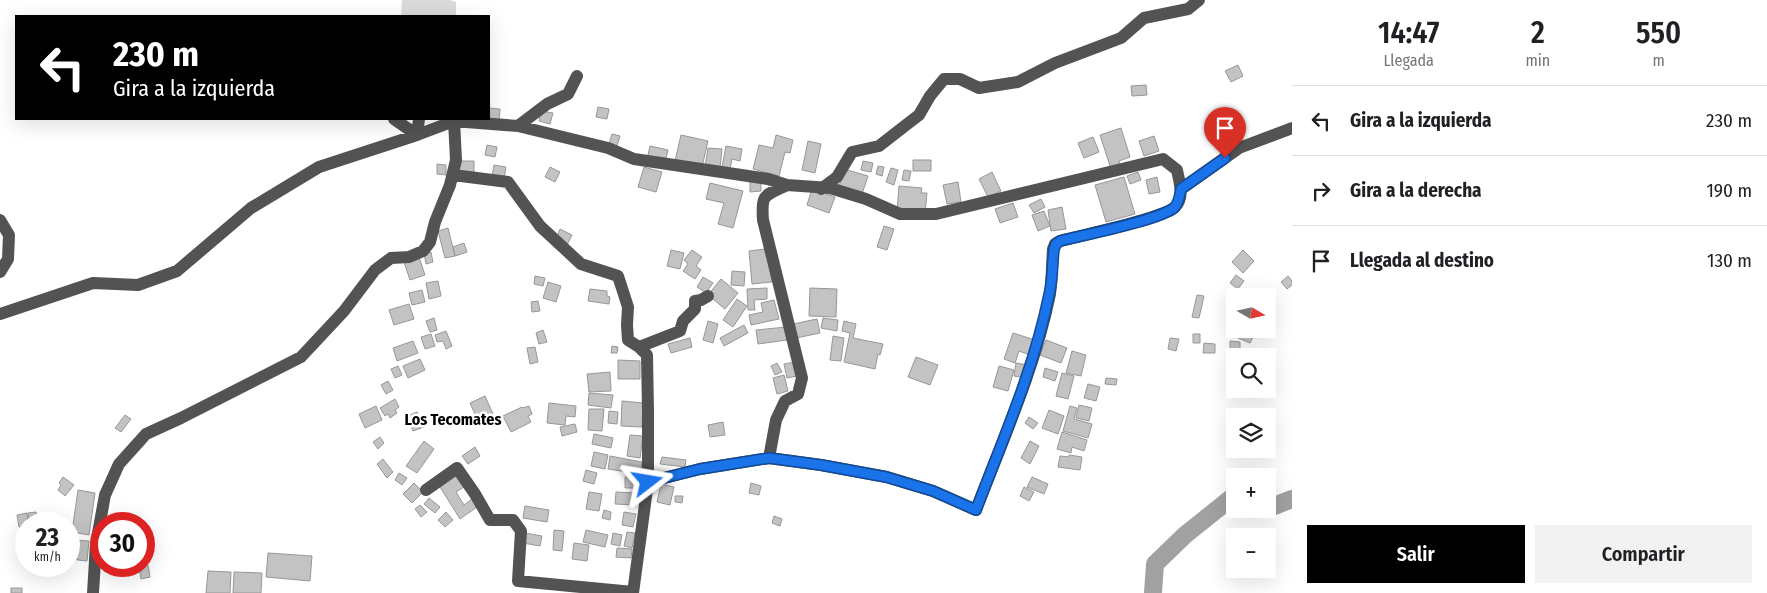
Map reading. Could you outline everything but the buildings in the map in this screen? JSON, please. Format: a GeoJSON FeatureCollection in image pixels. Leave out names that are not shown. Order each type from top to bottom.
{"type":"FeatureCollection","features":[{"type":"Feature","properties":{"kind":"street"},"geometry":{"type":"LineString","coordinates":[[821,189],[837,176],[852,152],[878,146],[919,115],[930,96],[944,80],[960,79],[979,88],[1018,82],[1054,63],[1121,38],[1144,18],[1188,9],[1199,0]]}},
{"type":"Feature","properties":{"kind":"street"},"geometry":{"type":"LineString","coordinates":[[518,126],[547,104],[568,94],[577,76]]}},
{"type":"Feature","properties":{"kind":"street"},"geometry":{"type":"LineString","coordinates":[[395,120],[417,135]]}},
{"type":"Feature","properties":{"kind":"street"},"geometry":{"type":"LineString","coordinates":[[417,135],[419,120]]}},
{"type":"Feature","properties":{"kind":"street"},"geometry":{"type":"LineString","coordinates":[[93,593],[96,544],[105,494],[119,464],[146,434],[301,357],[344,311],[374,270],[391,258],[409,257],[423,251],[430,242],[435,222],[453,175],[456,160],[454,121]]}},
{"type":"Feature","properties":{"kind":"street"},"geometry":{"type":"LineString","coordinates":[[0,314],[93,283],[138,285],[177,271],[251,208],[319,167],[454,121],[518,126],[608,148],[634,160],[768,179],[787,185],[821,189],[830,188],[900,214],[936,214],[1162,159],[1177,170],[1181,189],[1178,202],[1174,207],[1159,216],[1060,241],[1056,244],[1050,293],[1039,336],[1013,415],[976,510],[933,491],[886,477],[769,458],[700,469],[648,482]]}},
{"type":"Feature","properties":{"kind":"street"},"geometry":{"type":"LineString","coordinates":[[1181,189],[1239,148],[1292,128]]}},
{"type":"Feature","properties":{"kind":"street"},"geometry":{"type":"LineString","coordinates":[[426,490],[457,468],[490,520],[513,520],[521,532],[518,581],[633,593],[648,482],[647,355],[628,340],[628,307],[618,276],[581,264],[540,226],[508,182],[453,175]]}},
{"type":"Feature","properties":{"kind":"street"},"geometry":{"type":"LineString","coordinates":[[769,458],[776,420],[784,402],[798,394],[802,378],[763,220],[762,203],[767,194],[787,185]]}},
{"type":"Feature","properties":{"kind":"street"},"geometry":{"type":"LineString","coordinates":[[0,220],[9,235],[8,259],[0,272]]}},
{"type":"Feature","properties":{"kind":"street"},"geometry":{"type":"LineString","coordinates":[[639,347],[680,331],[683,321],[695,309],[695,301],[708,296]]}},
{"type":"Feature","properties":{"kind":"shaded area"},"geometry":{"type":"Polygon","coordinates":[[[402,0],[450,0],[456,2],[456,15],[401,15],[402,0]]]}},
{"type":"Feature","properties":{"kind":"waterway"},"geometry":{"type":"LineString","coordinates":[[1276,505],[1292,499]]}},
{"type":"Feature","properties":{"kind":"waterway"},"geometry":{"type":"LineString","coordinates":[[1153,593],[1155,564],[1185,535],[1226,502]]}},
{"type":"Feature","properties":{"kind":"district","name":"Los Tecomates"},"geometry":{"type":"Point","coordinates":[453,419]}},
{"type":"Feature","properties":{"kind":"route"},"geometry":{"type":"LineString","coordinates":[[648,482],[700,469],[769,458],[886,477],[933,491],[976,510],[1013,415],[1039,336],[1050,293],[1056,244],[1060,241],[1159,216],[1174,207],[1178,202],[1181,189],[1225,158]]}}]}
